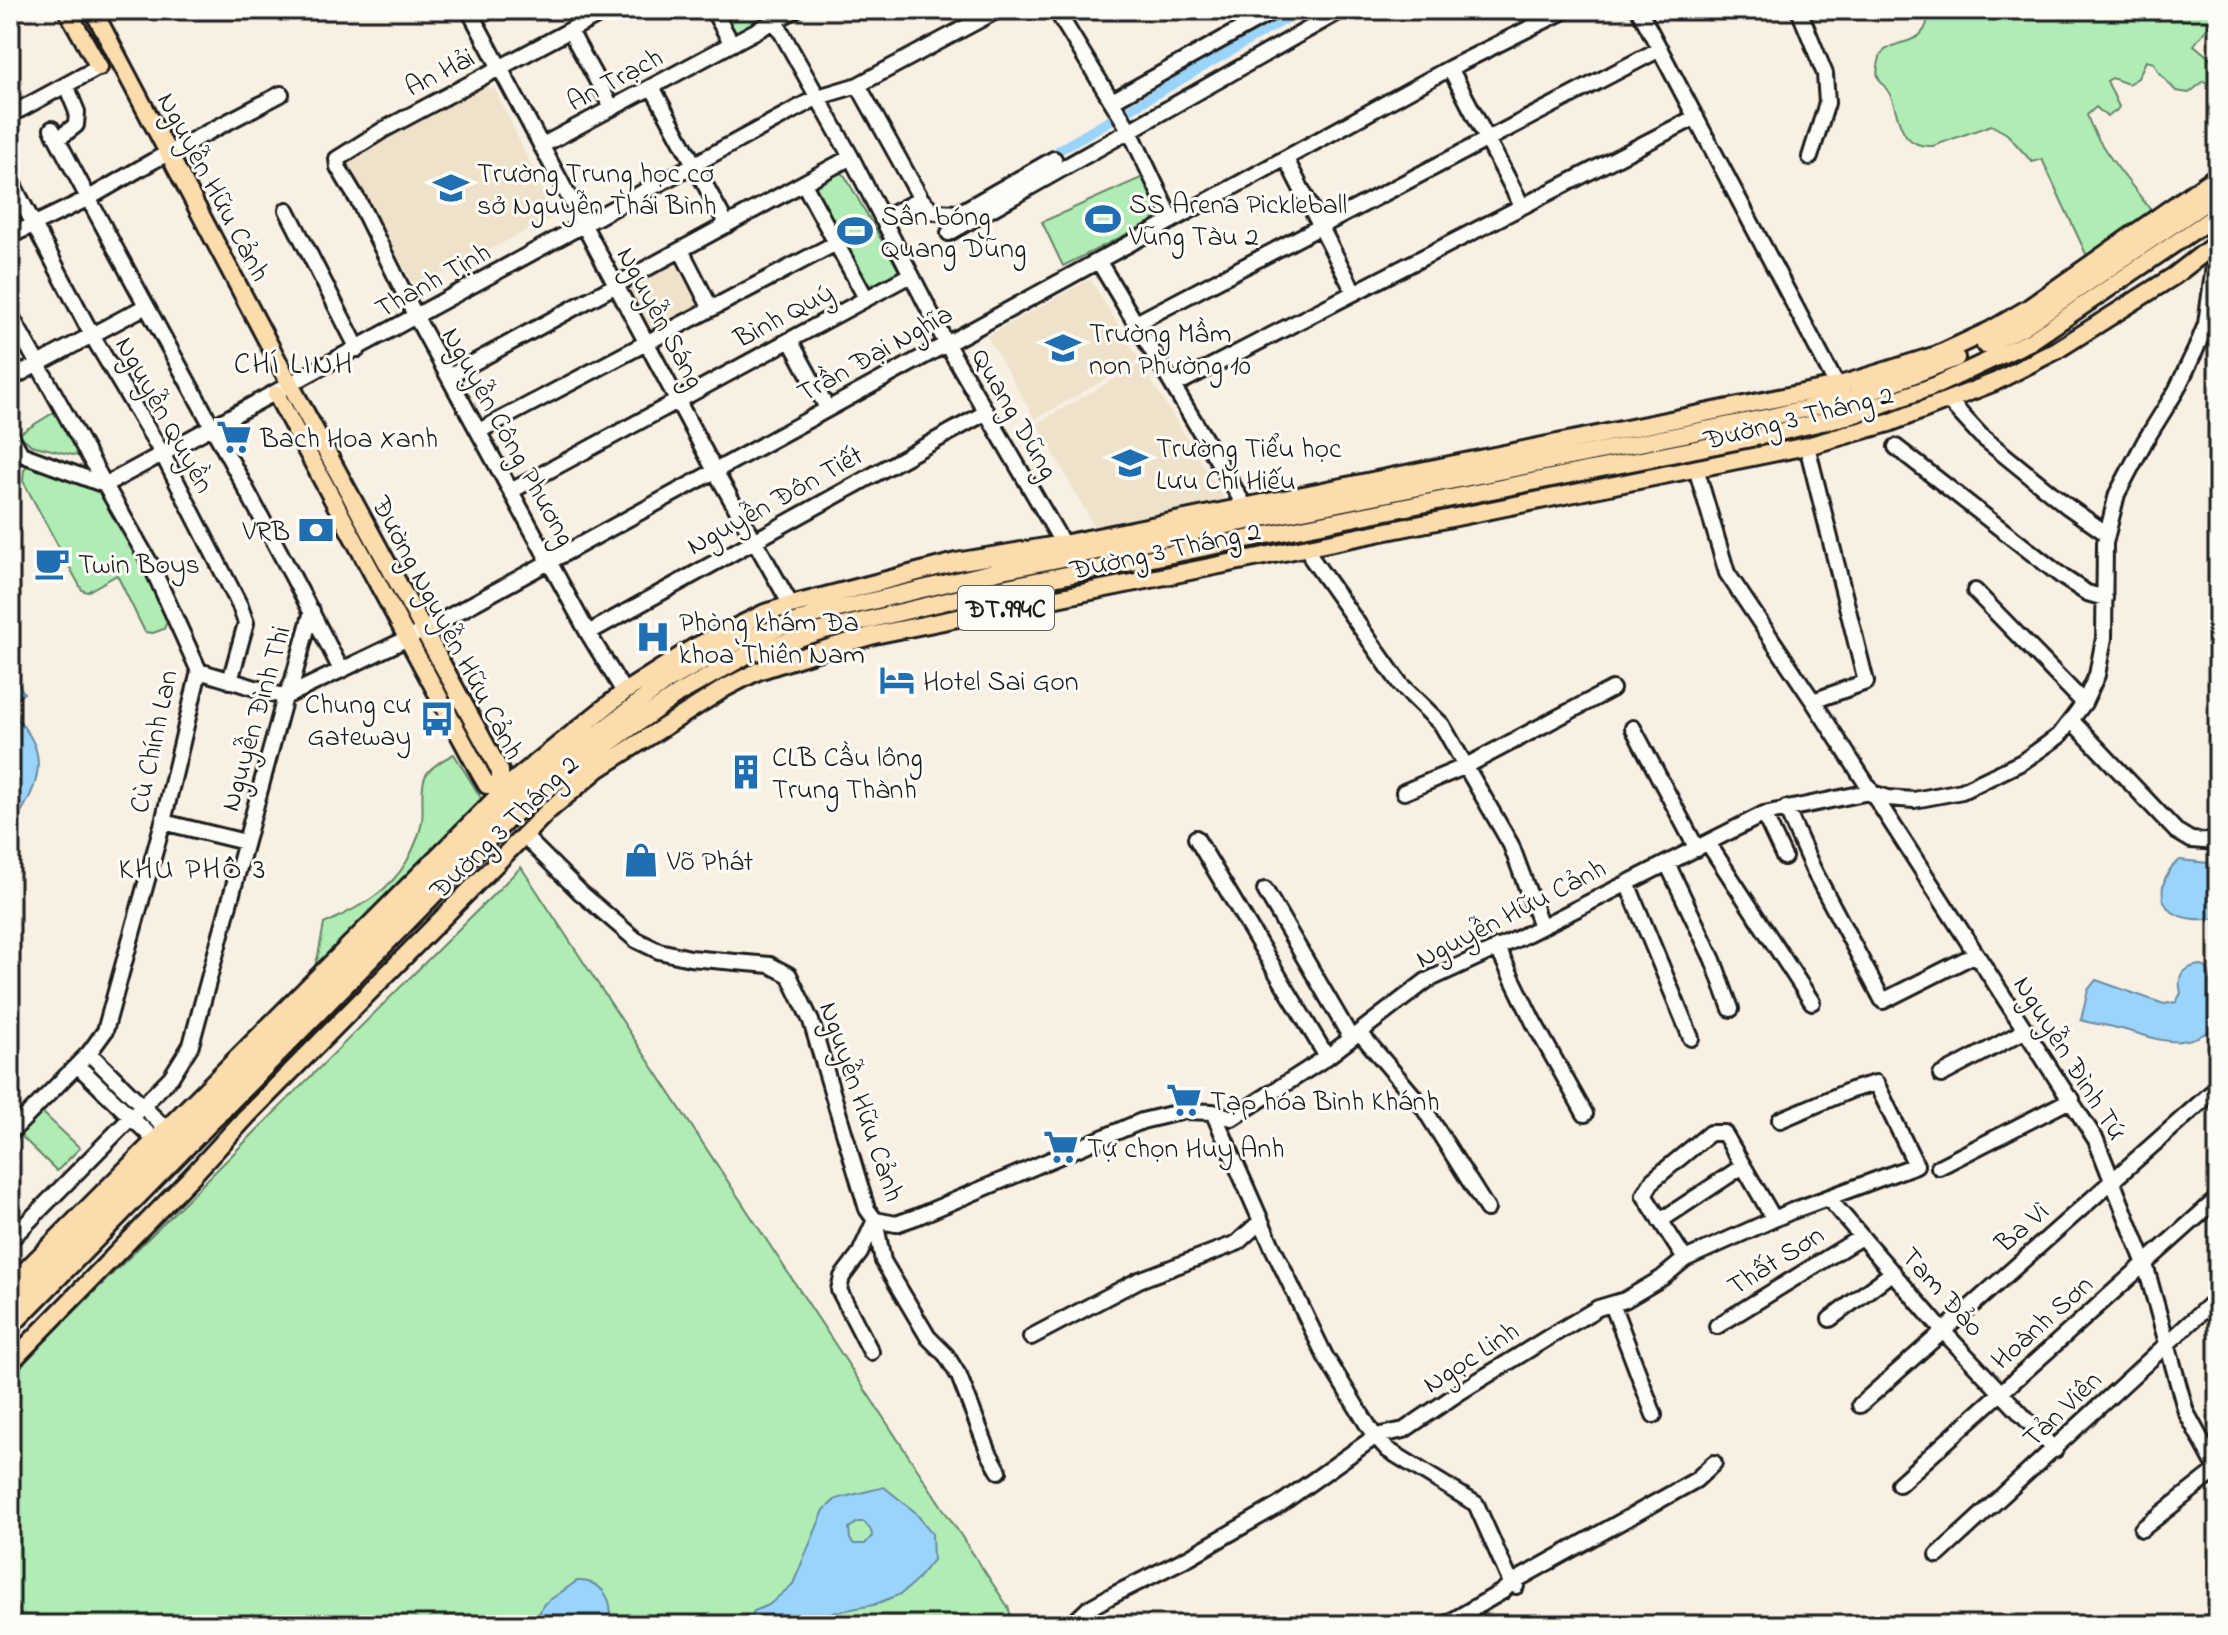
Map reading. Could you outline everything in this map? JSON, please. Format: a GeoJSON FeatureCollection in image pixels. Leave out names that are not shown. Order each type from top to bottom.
{"type":"FeatureCollection","features":[{"type":"Feature","properties":{"kind":"main road"},"geometry":{"type":"LineString","coordinates":[[67,10],[99,67]]}},
{"type":"Feature","properties":{"kind":"main road","name":"Nguyễn Hữu Cảnh"},"geometry":{"type":"LineString","coordinates":[[93,10],[169,154],[284,390]]}},
{"type":"Feature","properties":{"kind":"main road","name":"Đường 3 Tháng 2"},"geometry":{"type":"LineString","coordinates":[[1305,502],[1754,420],[1853,398],[1933,369],[2024,326],[2206,214],[2218,175]]}},
{"type":"Feature","properties":{"kind":"main road","name":"Đường 3 Tháng 2"},"geometry":{"type":"LineString","coordinates":[[506,798],[592,755],[678,694],[749,654],[821,631],[1002,588],[1771,434],[1855,414],[1937,385],[2031,341],[2206,214],[2218,194]]}},
{"type":"Feature","properties":{"kind":"main road","name":"Đường 3 Tháng 2"},"geometry":{"type":"LineString","coordinates":[[10,1327],[506,798],[667,681],[739,641],[818,614],[1065,551],[1837,386],[1937,355],[1991,330],[2206,214]]}},
{"type":"Feature","properties":{"kind":"main road","name":"Đường 3 Tháng 2"},"geometry":{"type":"LineString","coordinates":[[10,1363],[569,791],[657,730],[730,686],[783,662],[874,635],[1807,446],[1870,429],[1995,382],[2057,350],[2174,276],[2218,242]]}},
{"type":"Feature","properties":{"kind":"main road","name":"Đường Nguyễn Hữu Cảnh"},"geometry":{"type":"LineString","coordinates":[[284,390],[415,634],[487,785],[506,798]]}},
{"type":"Feature","properties":{"kind":"main road"},"geometry":{"type":"LineString","coordinates":[[1267,535],[1272,553]]}},
{"type":"Feature","properties":{"kind":"main road","name":"Đường 3 Tháng 2"},"geometry":{"type":"LineString","coordinates":[[10,1286],[165,1139],[506,798],[624,692],[693,648],[765,613],[956,562],[1065,551]]}},
{"type":"Feature","properties":{"kind":"main road"},"geometry":{"type":"LineString","coordinates":[[720,670],[730,686]]}},
{"type":"Feature","properties":{"kind":"main road"},"geometry":{"type":"LineString","coordinates":[[506,798],[523,835]]}},
{"type":"Feature","properties":{"kind":"main road","name":"Đường 3 Tháng 2"},"geometry":{"type":"LineString","coordinates":[[10,1304],[165,1139]]}},
{"type":"Feature","properties":{"kind":"street","name":"Nguyễn Sáng"},"geometry":{"type":"LineString","coordinates":[[469,10],[714,469],[791,605]]}},
{"type":"Feature","properties":{"kind":"street","name":"An Hải"},"geometry":{"type":"LineString","coordinates":[[337,159],[383,130],[607,10]]}},
{"type":"Feature","properties":{"kind":"street"},"geometry":{"type":"LineString","coordinates":[[713,10],[732,44]]}},
{"type":"Feature","properties":{"kind":"street","name":"An Trạch"},"geometry":{"type":"LineString","coordinates":[[541,146],[732,44],[772,16],[795,10]]}},
{"type":"Feature","properties":{"kind":"street","name":"Thanh Tịnh"},"geometry":{"type":"LineString","coordinates":[[105,485],[818,97],[858,85],[998,10]]}},
{"type":"Feature","properties":{"kind":"street"},"geometry":{"type":"LineString","coordinates":[[1056,10],[1128,127],[1172,220]]}},
{"type":"Feature","properties":{"kind":"street"},"geometry":{"type":"LineString","coordinates":[[1113,103],[1275,10]]}},
{"type":"Feature","properties":{"kind":"street"},"geometry":{"type":"LineString","coordinates":[[949,233],[1128,127],[1342,10]]}},
{"type":"Feature","properties":{"kind":"street","name":"Trần Đại Nghĩa"},"geometry":{"type":"LineString","coordinates":[[285,697],[415,634],[1450,68],[1566,10]]}},
{"type":"Feature","properties":{"kind":"street"},"geometry":{"type":"LineString","coordinates":[[1639,10],[1837,386]]}},
{"type":"Feature","properties":{"kind":"street"},"geometry":{"type":"LineString","coordinates":[[1799,10],[1825,74],[1827,103],[1810,157]]}},
{"type":"Feature","properties":{"kind":"street","name":"Quang Dũng"},"geometry":{"type":"LineString","coordinates":[[772,16],[851,157],[946,343],[1065,551]]}},
{"type":"Feature","properties":{"kind":"street"},"geometry":{"type":"LineString","coordinates":[[570,31],[612,108]]}},
{"type":"Feature","properties":{"kind":"street"},"geometry":{"type":"LineString","coordinates":[[1136,323],[1660,49]]}},
{"type":"Feature","properties":{"kind":"street"},"geometry":{"type":"LineString","coordinates":[[10,115],[99,67]]}},
{"type":"Feature","properties":{"kind":"street"},"geometry":{"type":"LineString","coordinates":[[1450,68],[1522,206]]}},
{"type":"Feature","properties":{"kind":"street","name":"Nguyễn Đình Thi"},"geometry":{"type":"LineString","coordinates":[[66,85],[77,112],[76,125],[55,134],[341,670]]}},
{"type":"Feature","properties":{"kind":"street"},"geometry":{"type":"LineString","coordinates":[[858,85],[921,199],[934,212],[947,215],[959,213],[1054,159]]}},
{"type":"Feature","properties":{"kind":"street"},"geometry":{"type":"LineString","coordinates":[[652,87],[727,225]]}},
{"type":"Feature","properties":{"kind":"street"},"geometry":{"type":"LineString","coordinates":[[10,236],[89,198],[281,94]]}},
{"type":"Feature","properties":{"kind":"street"},"geometry":{"type":"LineString","coordinates":[[1173,386],[1696,117]]}},
{"type":"Feature","properties":{"kind":"street"},"geometry":{"type":"LineString","coordinates":[[449,376],[851,157]]}},
{"type":"Feature","properties":{"kind":"street","name":"Nguyễn Công Phương"},"geometry":{"type":"LineString","coordinates":[[337,159],[338,167],[359,202],[416,317],[588,633],[624,692]]}},
{"type":"Feature","properties":{"kind":"street"},"geometry":{"type":"LineString","coordinates":[[1286,159],[1354,292]]}},
{"type":"Feature","properties":{"kind":"street","name":"Nguyễn Quyền"},"geometry":{"type":"LineString","coordinates":[[10,179],[92,335],[163,455],[240,606],[246,623],[230,681]]}},
{"type":"Feature","properties":{"kind":"street"},"geometry":{"type":"LineString","coordinates":[[804,184],[866,298]]}},
{"type":"Feature","properties":{"kind":"street"},"geometry":{"type":"LineString","coordinates":[[882,219],[921,199]]}},
{"type":"Feature","properties":{"kind":"street"},"geometry":{"type":"LineString","coordinates":[[287,210],[358,349]]}},
{"type":"Feature","properties":{"kind":"street"},"geometry":{"type":"LineString","coordinates":[[479,431],[836,243]]}},
{"type":"Feature","properties":{"kind":"street"},"geometry":{"type":"LineString","coordinates":[[681,250],[711,309]]}},
{"type":"Feature","properties":{"kind":"street","name":"Nguyễn Hữu Cảnh"},"geometry":{"type":"LineString","coordinates":[[523,835],[580,892],[636,940],[659,951],[690,958],[770,965],[789,975],[811,1021],[867,1209],[875,1220],[896,1224],[916,1217],[1142,1121],[1184,1111],[1213,1112],[1232,1118],[1327,1057],[1426,981],[1764,814],[1869,792],[1888,798],[1914,800],[1962,791],[2022,762],[2059,736],[2084,703],[2097,675],[2104,638],[2105,543],[2117,494],[2176,391],[2201,336],[2206,324],[2218,252]]}},
{"type":"Feature","properties":{"kind":"street"},"geometry":{"type":"LineString","coordinates":[[1099,262],[1249,514]]}},
{"type":"Feature","properties":{"kind":"street","name":"Bình Quý"},"geometry":{"type":"LineString","coordinates":[[511,491],[910,275]]}},
{"type":"Feature","properties":{"kind":"street"},"geometry":{"type":"LineString","coordinates":[[10,379],[146,306]]}},
{"type":"Feature","properties":{"kind":"street","name":"Cù Chính Lan"},"geometry":{"type":"LineString","coordinates":[[10,314],[151,565],[199,671],[163,822],[109,1019],[89,1053],[10,1133]]}},
{"type":"Feature","properties":{"kind":"street"},"geometry":{"type":"LineString","coordinates":[[790,340],[827,408]]}},
{"type":"Feature","properties":{"kind":"street"},"geometry":{"type":"LineString","coordinates":[[1949,401],[1981,436],[2067,506],[2107,534]]}},
{"type":"Feature","properties":{"kind":"street","name":"Nguyễn Đôn Tiết"},"geometry":{"type":"LineString","coordinates":[[588,633],[985,413]]}},
{"type":"Feature","properties":{"kind":"street"},"geometry":{"type":"LineString","coordinates":[[10,434],[16,452],[105,485]]}},
{"type":"Feature","properties":{"kind":"street"},"geometry":{"type":"LineString","coordinates":[[1807,446],[1866,682],[1813,701]]}},
{"type":"Feature","properties":{"kind":"street"},"geometry":{"type":"LineString","coordinates":[[1896,447],[2064,578],[2087,593],[2105,598]]}},
{"type":"Feature","properties":{"kind":"street","name":"Nguyễn Đình Tứ"},"geometry":{"type":"LineString","coordinates":[[1696,468],[1727,573],[2096,1140],[2145,1264],[2186,1412],[2218,1470]]}},
{"type":"Feature","properties":{"kind":"street"},"geometry":{"type":"LineString","coordinates":[[1308,546],[1312,559],[1401,685],[1442,725],[1511,845],[1541,926]]}},
{"type":"Feature","properties":{"kind":"street"},"geometry":{"type":"LineString","coordinates":[[1975,591],[2084,703]]}},
{"type":"Feature","properties":{"kind":"street","name":"Nguyễn Đình Thi"},"geometry":{"type":"LineString","coordinates":[[10,1240],[171,1077],[191,1045],[285,697],[292,683],[312,611]]}},
{"type":"Feature","properties":{"kind":"street"},"geometry":{"type":"LineString","coordinates":[[199,671],[285,697]]}},
{"type":"Feature","properties":{"kind":"street"},"geometry":{"type":"LineString","coordinates":[[1404,792],[1466,766],[1612,689]]}},
{"type":"Feature","properties":{"kind":"street"},"geometry":{"type":"LineString","coordinates":[[650,714],[657,730]]}},
{"type":"Feature","properties":{"kind":"street"},"geometry":{"type":"LineString","coordinates":[[2071,720],[2176,831],[2191,840],[2218,842]]}},
{"type":"Feature","properties":{"kind":"street"},"geometry":{"type":"LineString","coordinates":[[1633,728],[1703,846],[1812,1002]]}},
{"type":"Feature","properties":{"kind":"street"},"geometry":{"type":"LineString","coordinates":[[592,755],[607,764]]}},
{"type":"Feature","properties":{"kind":"street"},"geometry":{"type":"LineString","coordinates":[[1786,808],[1813,869],[1883,1001],[1976,954]]}},
{"type":"Feature","properties":{"kind":"street"},"geometry":{"type":"LineString","coordinates":[[1764,814],[1784,857]]}},
{"type":"Feature","properties":{"kind":"street"},"geometry":{"type":"LineString","coordinates":[[163,822],[245,842]]}},
{"type":"Feature","properties":{"kind":"street"},"geometry":{"type":"LineString","coordinates":[[1196,838],[1327,1057]]}},
{"type":"Feature","properties":{"kind":"street"},"geometry":{"type":"LineString","coordinates":[[1667,863],[1713,960],[1731,1009]]}},
{"type":"Feature","properties":{"kind":"street"},"geometry":{"type":"LineString","coordinates":[[1627,883],[1691,1038]]}},
{"type":"Feature","properties":{"kind":"street"},"geometry":{"type":"LineString","coordinates":[[1265,890],[1356,1036],[1423,1107],[1487,1209]]}},
{"type":"Feature","properties":{"kind":"street"},"geometry":{"type":"LineString","coordinates":[[1497,947],[1533,1021],[1585,1114]]}},
{"type":"Feature","properties":{"kind":"street"},"geometry":{"type":"LineString","coordinates":[[1941,1075],[2026,1030]]}},
{"type":"Feature","properties":{"kind":"street"},"geometry":{"type":"LineString","coordinates":[[89,1053],[136,1112]]}},
{"type":"Feature","properties":{"kind":"street"},"geometry":{"type":"LineString","coordinates":[[77,1065],[165,1139]]}},
{"type":"Feature","properties":{"kind":"street","name":"Ngọc Linh"},"geometry":{"type":"LineString","coordinates":[[1071,1625],[1089,1608],[1189,1557],[1279,1505],[1376,1436],[1404,1430],[1598,1308],[1625,1300],[1662,1278],[1685,1259],[1774,1219],[1916,1165],[1876,1083],[1851,1090],[1780,1120]]}},
{"type":"Feature","properties":{"kind":"street","name":"Ba Vì"},"geometry":{"type":"LineString","coordinates":[[1860,1405],[2218,1087]]}},
{"type":"Feature","properties":{"kind":"street"},"geometry":{"type":"LineString","coordinates":[[1939,1167],[2072,1099]]}},
{"type":"Feature","properties":{"kind":"street"},"geometry":{"type":"LineString","coordinates":[[1213,1112],[1325,1356],[1388,1450],[1476,1504],[1513,1584]]}},
{"type":"Feature","properties":{"kind":"street"},"geometry":{"type":"LineString","coordinates":[[1685,1259],[1644,1195],[1653,1180],[1710,1133],[1724,1133],[1774,1219]]}},
{"type":"Feature","properties":{"kind":"street"},"geometry":{"type":"LineString","coordinates":[[1660,1221],[1743,1166]]}},
{"type":"Feature","properties":{"kind":"street","name":"Hoành Sơn"},"geometry":{"type":"LineString","coordinates":[[1899,1484],[2218,1198]]}},
{"type":"Feature","properties":{"kind":"street","name":"Tam Đảo"},"geometry":{"type":"LineString","coordinates":[[1829,1199],[1942,1330],[2055,1450]]}},
{"type":"Feature","properties":{"kind":"street"},"geometry":{"type":"LineString","coordinates":[[871,1352],[839,1290],[842,1277],[860,1253],[875,1220]]}},
{"type":"Feature","properties":{"kind":"street"},"geometry":{"type":"LineString","coordinates":[[875,1220],[883,1261],[928,1337],[946,1355],[959,1376],[999,1471]]}},
{"type":"Feature","properties":{"kind":"street"},"geometry":{"type":"LineString","coordinates":[[1031,1337],[1139,1280],[1237,1243],[1261,1221]]}},
{"type":"Feature","properties":{"kind":"street","name":"Thất Sơn"},"geometry":{"type":"LineString","coordinates":[[1717,1326],[1861,1237]]}},
{"type":"Feature","properties":{"kind":"street"},"geometry":{"type":"LineString","coordinates":[[1830,1319],[1893,1272]]}},
{"type":"Feature","properties":{"kind":"street","name":"Tản Viên"},"geometry":{"type":"LineString","coordinates":[[1938,1555],[2218,1297]]}},
{"type":"Feature","properties":{"kind":"street"},"geometry":{"type":"LineString","coordinates":[[1612,1304],[1654,1415]]}},
{"type":"Feature","properties":{"kind":"street"},"geometry":{"type":"LineString","coordinates":[[1445,1625],[1696,1480],[1714,1463]]}},
{"type":"Feature","properties":{"kind":"street"},"geometry":{"type":"LineString","coordinates":[[2142,1529],[2218,1470]]}},
{"type":"Feature","properties":{"kind":"shaded area","name":"Trường Trung học cơ sở Nguyễn Thái Bình"},"geometry":{"type":"Polygon","coordinates":[[[484,87],[495,89],[552,210],[549,219],[422,284],[412,282],[348,167],[351,158],[484,87]]]}},
{"type":"Feature","properties":{"kind":"shaded area"},"geometry":{"type":"Polygon","coordinates":[[[673,262],[680,266],[699,300],[698,310],[658,330],[642,325],[627,295],[630,287],[673,262]]]}},
{"type":"Feature","properties":{"kind":"shaded area","name":"Trường Mầm non Phường 10"},"geometry":{"type":"Polygon","coordinates":[[[1090,279],[1140,360],[1035,419],[987,336],[1090,279]]]}},
{"type":"Feature","properties":{"kind":"shaded area","name":"Trường Tiểu học Lưu Chí Hiếu"},"geometry":{"type":"Polygon","coordinates":[[[1141,364],[1226,502],[1096,530],[1037,423],[1141,364]]]}},
{"type":"Feature","properties":{"kind":"green space"},"geometry":{"type":"Polygon","coordinates":[[[719,10],[764,10],[765,16],[758,24],[733,35],[719,10]]]}},
{"type":"Feature","properties":{"kind":"green space"},"geometry":{"type":"Polygon","coordinates":[[[1929,10],[2218,10],[2218,19],[2215,18],[2194,45],[2218,65],[2218,91],[2204,81],[2189,93],[2176,91],[2154,63],[2146,61],[2138,78],[2128,84],[2112,78],[2107,81],[2119,107],[2116,111],[2107,117],[2096,107],[2087,115],[2107,152],[2152,212],[2091,257],[2086,254],[2042,159],[2032,162],[2007,134],[1991,125],[1933,146],[1914,143],[1908,138],[1889,92],[1878,77],[1878,65],[1881,54],[1887,49],[1917,37],[1923,31],[1929,10]]]}},
{"type":"Feature","properties":{"kind":"green space"},"geometry":{"type":"Polygon","coordinates":[[[838,172],[845,176],[898,269],[897,278],[873,291],[865,287],[814,193],[814,185],[838,172]]]}},
{"type":"Feature","properties":{"kind":"green space","name":"SS Arena Pickleball Vũng Tàu 2"},"geometry":{"type":"Polygon","coordinates":[[[1143,177],[1163,216],[1063,266],[1042,222],[1143,177]]]}},
{"type":"Feature","properties":{"kind":"green space"},"geometry":{"type":"Polygon","coordinates":[[[61,408],[85,454],[81,457],[31,445],[19,434],[61,408]]]}},
{"type":"Feature","properties":{"kind":"green space"},"geometry":{"type":"Polygon","coordinates":[[[29,462],[99,484],[168,619],[164,629],[145,632],[117,575],[87,592],[82,590],[23,481],[29,462]]]}},
{"type":"Feature","properties":{"kind":"green space"},"geometry":{"type":"Polygon","coordinates":[[[454,754],[484,803],[308,986],[324,924],[371,899],[399,873],[420,831],[425,777],[454,754]]]}},
{"type":"Feature","properties":{"kind":"green space"},"geometry":{"type":"Polygon","coordinates":[[[521,867],[1008,1607],[1014,1625],[10,1625],[10,1376],[521,867]]]}},
{"type":"Feature","properties":{"kind":"green space"},"geometry":{"type":"Polygon","coordinates":[[[42,1112],[80,1148],[57,1171],[20,1135],[42,1112]]]}},
{"type":"Feature","properties":{"kind":"water"},"geometry":{"type":"Polygon","coordinates":[[[10,669],[24,693],[18,698],[16,712],[34,744],[38,766],[29,799],[10,827],[10,669]]]}},
{"type":"Feature","properties":{"kind":"water"},"geometry":{"type":"Polygon","coordinates":[[[2180,860],[2218,864],[2218,919],[2184,917],[2168,908],[2163,894],[2165,878],[2180,860]]]}},
{"type":"Feature","properties":{"kind":"water"},"geometry":{"type":"Polygon","coordinates":[[[2199,965],[2209,972],[2217,1021],[2217,1026],[2203,1035],[2190,1040],[2166,1041],[2081,1020],[2088,990],[2096,980],[2164,1004],[2176,1002],[2181,993],[2182,974],[2188,968],[2199,965]]]}},
{"type":"Feature","properties":{"kind":"water"},"geometry":{"type":"Polygon","coordinates":[[[884,1487],[915,1512],[932,1533],[933,1560],[901,1594],[873,1605],[815,1616],[791,1625],[753,1625],[751,1617],[754,1611],[769,1605],[793,1584],[824,1510],[836,1499],[884,1487]],[[864,1522],[849,1528],[854,1544],[865,1544],[872,1536],[864,1522]]]}},
{"type":"Feature","properties":{"kind":"water"},"geometry":{"type":"Polygon","coordinates":[[[577,1581],[594,1584],[605,1594],[610,1608],[608,1625],[533,1625],[544,1604],[577,1581]]]}},
{"type":"Feature","properties":{"kind":"waterway"},"geometry":{"type":"LineString","coordinates":[[1059,150],[1301,10]]}},
{"type":"Feature","properties":{"kind":"place","name":"Trường Trung học cơ sở Nguyễn Thái Bình"},"geometry":{"type":"Point","coordinates":[451,188]}},
{"type":"Feature","properties":{"kind":"place","name":"SS Arena Pickleball Vũng Tàu 2"},"geometry":{"type":"Point","coordinates":[1103,219]}},
{"type":"Feature","properties":{"kind":"place","name":"Sân bóng Quang Dũng"},"geometry":{"type":"Point","coordinates":[855,231]}},
{"type":"Feature","properties":{"kind":"place","name":"Trường Mầm non Phường 10"},"geometry":{"type":"Point","coordinates":[1063,348]}},
{"type":"Feature","properties":{"kind":"place","name":"Bach Hoa Xanh"},"geometry":{"type":"Point","coordinates":[234,437]}},
{"type":"Feature","properties":{"kind":"place","name":"Trường Tiểu học Lưu Chí Hiếu"},"geometry":{"type":"Point","coordinates":[1130,463]}},
{"type":"Feature","properties":{"kind":"place","name":"VRB"},"geometry":{"type":"Point","coordinates":[316,530]}},
{"type":"Feature","properties":{"kind":"place","name":"Twin Boys"},"geometry":{"type":"Point","coordinates":[52,563]}},
{"type":"Feature","properties":{"kind":"place","name":"Phòng khám Đa khoa Thiên Nam"},"geometry":{"type":"Point","coordinates":[653,637]}},
{"type":"Feature","properties":{"kind":"place","name":"Hotel Sai Gon"},"geometry":{"type":"Point","coordinates":[897,680]}},
{"type":"Feature","properties":{"kind":"place","name":"Chung cư Gateway"},"geometry":{"type":"Point","coordinates":[437,719]}},
{"type":"Feature","properties":{"kind":"place","name":"CLB Cầu lông Trung Thành"},"geometry":{"type":"Point","coordinates":[746,772]}},
{"type":"Feature","properties":{"kind":"place","name":"Võ Phát"},"geometry":{"type":"Point","coordinates":[641,860]}},
{"type":"Feature","properties":{"kind":"place","name":"Tạp hóa Bình Khánh"},"geometry":{"type":"Point","coordinates":[1184,1100]}},
{"type":"Feature","properties":{"kind":"place","name":"Tự chọn Huy Anh"},"geometry":{"type":"Point","coordinates":[1061,1147]}},
{"type":"Feature","properties":{"kind":"district","name":"CHÍ LINH"},"geometry":{"type":"Point","coordinates":[294,363]}},
{"type":"Feature","properties":{"kind":"district","name":"KHU PHỐ 3"},"geometry":{"type":"Point","coordinates":[193,868]}}]}
